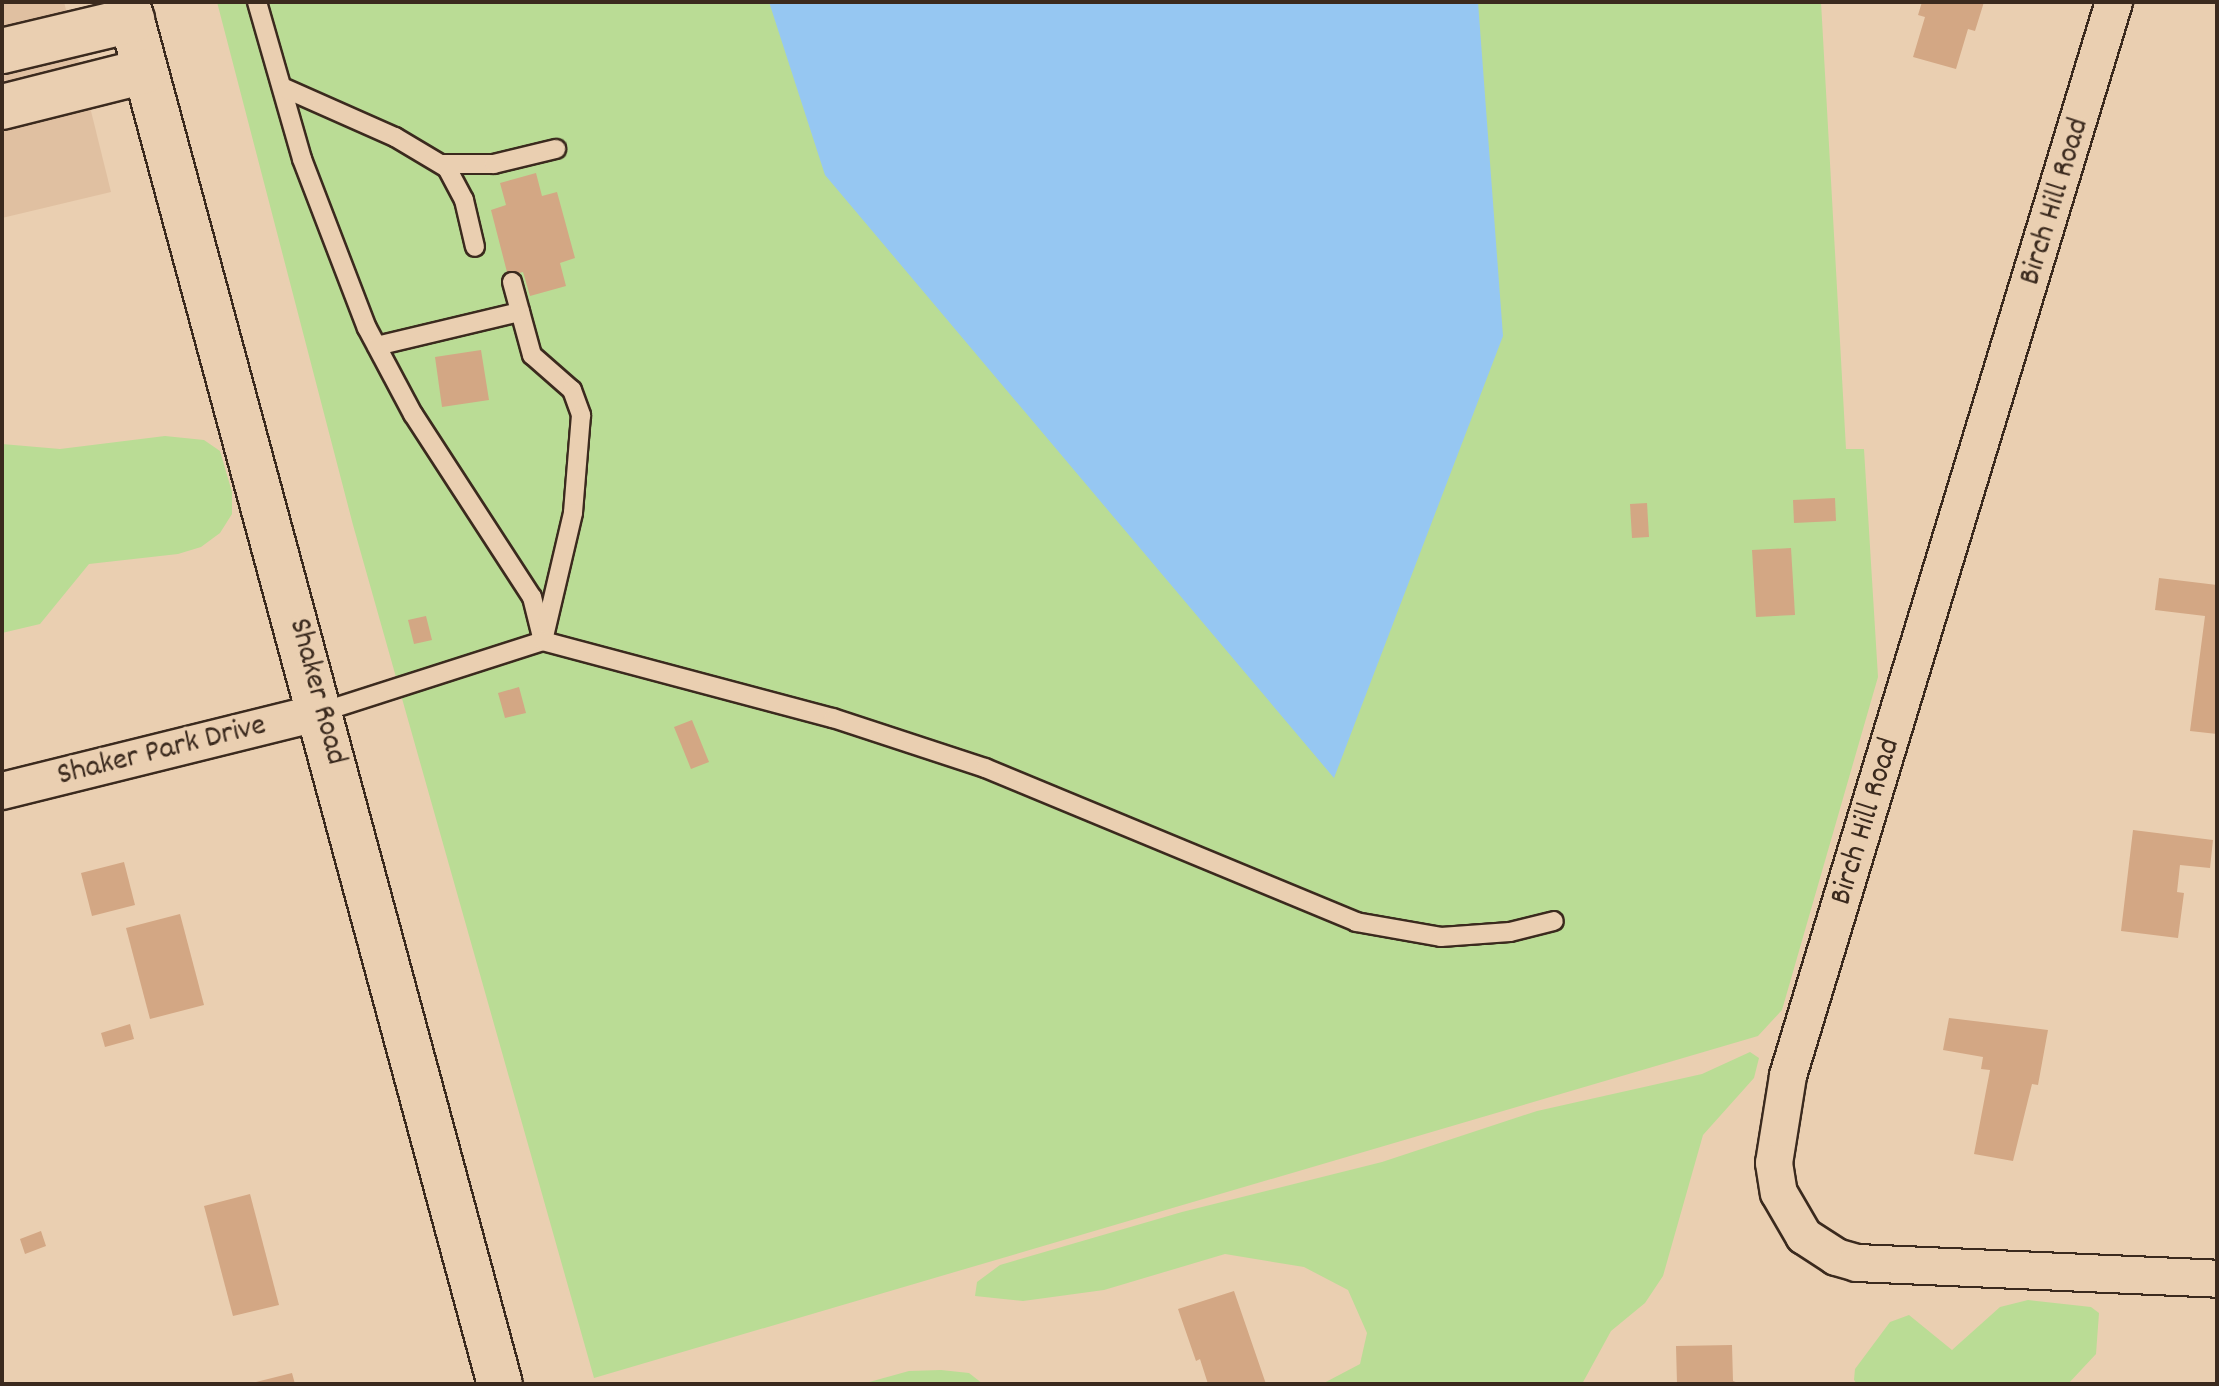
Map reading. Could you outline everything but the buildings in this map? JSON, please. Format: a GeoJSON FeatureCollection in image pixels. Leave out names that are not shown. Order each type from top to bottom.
{"type":"FeatureCollection","features":[{"type":"Feature","properties":{"kind":"main road"},"geometry":{"type":"LineString","coordinates":[[2,51],[129,11]]}},
{"type":"Feature","properties":{"kind":"main road","name":"Shaker Road"},"geometry":{"type":"LineString","coordinates":[[129,11],[322,712],[500,1384]]}},
{"type":"Feature","properties":{"kind":"main road"},"geometry":{"type":"LineString","coordinates":[[2,107],[145,71]]}},
{"type":"Feature","properties":{"kind":"street","name":"Birch Hill Road"},"geometry":{"type":"LineString","coordinates":[[2114,2],[1788,1076],[1774,1163],[1779,1193],[1804,1236],[1836,1257],[1857,1263],[2217,1279]]}},
{"type":"Feature","properties":{"kind":"street","name":"Shaker Park Drive"},"geometry":{"type":"LineString","coordinates":[[2,791],[322,712]]}},
{"type":"Feature","properties":{"kind":"lane"},"geometry":{"type":"LineString","coordinates":[[257,2],[321,216],[377,346],[440,458],[532,597],[543,641]]}},
{"type":"Feature","properties":{"kind":"lane"},"geometry":{"type":"LineString","coordinates":[[282,87],[346,113],[439,163],[471,167],[556,149]]}},
{"type":"Feature","properties":{"kind":"lane"},"geometry":{"type":"LineString","coordinates":[[439,163],[459,188],[475,247]]}},
{"type":"Feature","properties":{"kind":"lane"},"geometry":{"type":"LineString","coordinates":[[512,282],[532,355],[572,390],[582,427],[573,513],[543,641]]}},
{"type":"Feature","properties":{"kind":"lane"},"geometry":{"type":"LineString","coordinates":[[377,346],[520,312]]}},
{"type":"Feature","properties":{"kind":"lane"},"geometry":{"type":"LineString","coordinates":[[322,712],[543,641],[818,714],[985,768],[1356,922],[1441,937],[1510,932],[1554,921]]}},
{"type":"Feature","properties":{"kind":"shaded area"},"geometry":{"type":"Polygon","coordinates":[[[2,2],[64,2],[111,192],[2,218],[2,2]]]}},
{"type":"Feature","properties":{"kind":"green space"},"geometry":{"type":"Polygon","coordinates":[[[217,2],[1821,2],[1846,449],[1864,449],[1878,677],[1782,1010],[1758,1036],[594,1378],[353,525],[217,2]]]}},
{"type":"Feature","properties":{"kind":"green space"},"geometry":{"type":"Polygon","coordinates":[[[165,436],[204,440],[220,451],[232,492],[232,514],[220,533],[201,547],[178,554],[89,564],[40,624],[2,633],[2,444],[60,449],[165,436]]]}},
{"type":"Feature","properties":{"kind":"green space"},"geometry":{"type":"Polygon","coordinates":[[[1750,1052],[1759,1058],[1754,1078],[1703,1135],[1663,1276],[1645,1303],[1611,1331],[1582,1384],[1322,1384],[1360,1364],[1367,1333],[1348,1290],[1304,1267],[1225,1254],[1104,1290],[1023,1301],[975,1296],[977,1282],[1000,1265],[1182,1212],[1382,1162],[1537,1111],[1702,1074],[1750,1052]]]}},
{"type":"Feature","properties":{"kind":"green space"},"geometry":{"type":"Polygon","coordinates":[[[2028,1300],[2091,1307],[2099,1313],[2096,1354],[2068,1384],[1857,1384],[1854,1380],[1855,1369],[1890,1322],[1909,1315],[1952,1350],[2000,1307],[2028,1300]]]}},
{"type":"Feature","properties":{"kind":"green space"},"geometry":{"type":"Polygon","coordinates":[[[909,1371],[969,1373],[983,1384],[862,1384],[909,1371]]]}},
{"type":"Feature","properties":{"kind":"water"},"geometry":{"type":"Polygon","coordinates":[[[769,2],[1478,2],[1503,336],[1334,778],[825,175],[769,2]]]}}]}
